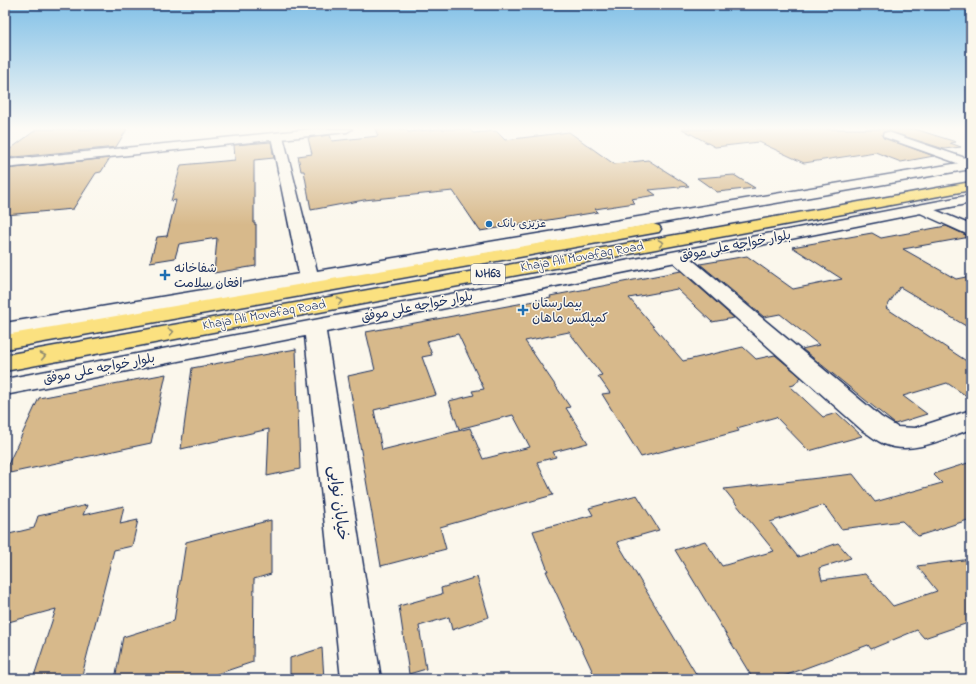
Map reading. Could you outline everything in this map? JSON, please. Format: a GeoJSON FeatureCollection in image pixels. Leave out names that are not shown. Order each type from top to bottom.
{"type":"FeatureCollection","features":[{"type":"Feature","properties":{"kind":"highway","name":"Khaja Ali Movafaq Road"},"geometry":{"type":"LineString","coordinates":[[5,363],[312,300],[971,173]]}},
{"type":"Feature","properties":{"kind":"highway","name":"Khaja Ali Movafaq Road"},"geometry":{"type":"LineString","coordinates":[[5,342],[312,300],[971,186]]}},
{"type":"Feature","properties":{"kind":"street"},"geometry":{"type":"LineString","coordinates":[[5,164],[35,161]]}},
{"type":"Feature","properties":{"kind":"street","name":"خیابان نوایی"},"geometry":{"type":"LineString","coordinates":[[282,161],[312,300],[361,679]]}},
{"type":"Feature","properties":{"kind":"street"},"geometry":{"type":"LineString","coordinates":[[960,161],[971,165]]}},
{"type":"Feature","properties":{"kind":"street"},"geometry":{"type":"LineString","coordinates":[[5,330],[312,300],[971,165]]}},
{"type":"Feature","properties":{"kind":"street","name":"بلوار خواجه علی موفق"},"geometry":{"type":"LineString","coordinates":[[5,388],[312,300],[678,257],[971,199]]}},
{"type":"Feature","properties":{"kind":"street"},"geometry":{"type":"LineString","coordinates":[[923,209],[971,231]]}},
{"type":"Feature","properties":{"kind":"street"},"geometry":{"type":"LineString","coordinates":[[678,257],[872,424],[892,437],[915,438],[971,419]]}},
{"type":"Feature","properties":{"kind":"building"},"geometry":{"type":"Polygon","coordinates":[[[82,161],[108,161],[101,172],[96,173],[73,209],[5,215],[5,169],[82,161]]]}},
{"type":"Feature","properties":{"kind":"building"},"geometry":{"type":"Polygon","coordinates":[[[225,161],[254,161],[254,224],[256,224],[256,266],[214,273],[217,238],[179,244],[175,258],[150,262],[157,237],[167,236],[176,200],[171,201],[181,165],[225,161]]]}},
{"type":"Feature","properties":{"kind":"building"},"geometry":{"type":"Polygon","coordinates":[[[299,161],[610,161],[614,164],[649,161],[689,186],[649,190],[656,195],[631,199],[635,203],[595,209],[598,212],[480,231],[453,191],[364,200],[311,210],[304,171],[301,171],[299,161]]]}},
{"type":"Feature","properties":{"kind":"building"},"geometry":{"type":"Polygon","coordinates":[[[800,161],[817,161],[804,163],[800,161]]]}},
{"type":"Feature","properties":{"kind":"building"},"geometry":{"type":"Polygon","coordinates":[[[734,175],[755,188],[717,192],[697,178],[734,175]]]}},
{"type":"Feature","properties":{"kind":"building"},"geometry":{"type":"Polygon","coordinates":[[[946,226],[970,237],[903,249],[956,279],[971,276],[971,329],[900,287],[886,308],[971,364],[971,399],[947,383],[903,396],[927,414],[895,424],[802,349],[819,345],[780,314],[764,317],[700,264],[747,256],[793,289],[842,279],[792,247],[872,233],[881,238],[946,226]]]}},
{"type":"Feature","properties":{"kind":"building"},"geometry":{"type":"Polygon","coordinates":[[[681,271],[734,318],[712,322],[677,289],[629,298],[683,361],[743,347],[756,359],[775,355],[801,377],[794,385],[790,386],[823,417],[837,413],[862,436],[809,451],[776,417],[737,428],[739,431],[641,457],[602,394],[610,393],[598,376],[602,375],[569,332],[525,341],[570,407],[566,408],[588,443],[553,452],[556,457],[537,462],[553,495],[440,527],[446,549],[381,566],[348,376],[375,370],[366,332],[551,298],[550,296],[681,271]],[[458,334],[427,341],[432,355],[422,357],[436,395],[374,410],[382,450],[470,428],[483,459],[530,447],[513,415],[459,429],[449,401],[474,395],[472,391],[484,389],[458,334]]]}},
{"type":"Feature","properties":{"kind":"building"},"geometry":{"type":"Polygon","coordinates":[[[296,349],[300,469],[267,476],[269,429],[181,449],[192,368],[296,349]]]}},
{"type":"Feature","properties":{"kind":"building"},"geometry":{"type":"Polygon","coordinates":[[[166,374],[151,443],[5,474],[5,471],[39,398],[166,374]]]}},
{"type":"Feature","properties":{"kind":"building"},"geometry":{"type":"Polygon","coordinates":[[[971,462],[971,519],[918,536],[902,521],[841,529],[824,505],[770,522],[798,557],[838,543],[851,558],[819,568],[822,580],[865,574],[893,606],[937,591],[917,566],[971,559],[971,622],[924,638],[917,630],[871,649],[868,645],[776,679],[753,679],[675,550],[705,541],[722,566],[774,551],[724,489],[853,474],[875,502],[942,483],[933,474],[971,462]]]}},
{"type":"Feature","properties":{"kind":"building"},"geometry":{"type":"Polygon","coordinates":[[[637,495],[659,530],[617,542],[699,679],[596,679],[546,571],[548,571],[533,531],[593,515],[589,508],[637,495]]]}},
{"type":"Feature","properties":{"kind":"building"},"geometry":{"type":"Polygon","coordinates":[[[87,505],[83,515],[124,506],[120,524],[138,520],[132,546],[114,550],[81,679],[33,679],[56,609],[5,623],[5,535],[34,528],[38,516],[87,505]]]}},
{"type":"Feature","properties":{"kind":"building"},"geometry":{"type":"Polygon","coordinates":[[[271,520],[271,574],[254,579],[253,662],[202,679],[115,679],[123,637],[174,621],[186,542],[271,520]]]}},
{"type":"Feature","properties":{"kind":"building"},"geometry":{"type":"Polygon","coordinates":[[[477,577],[489,617],[452,630],[449,617],[419,626],[426,669],[409,674],[399,606],[442,594],[441,588],[477,577]]]}},
{"type":"Feature","properties":{"kind":"building"},"geometry":{"type":"Polygon","coordinates":[[[322,648],[324,679],[290,679],[290,658],[322,648]]]}},
{"type":"Feature","properties":{"kind":"place","name":"عزیزی بانک"},"geometry":{"type":"Point","coordinates":[489,224]}},
{"type":"Feature","properties":{"kind":"place","name":"شفاخانه افغان سلامت"},"geometry":{"type":"Point","coordinates":[165,275]}},
{"type":"Feature","properties":{"kind":"place","name":"بیمارستان کمپلکس ماهان"},"geometry":{"type":"Point","coordinates":[523,310]}}]}
